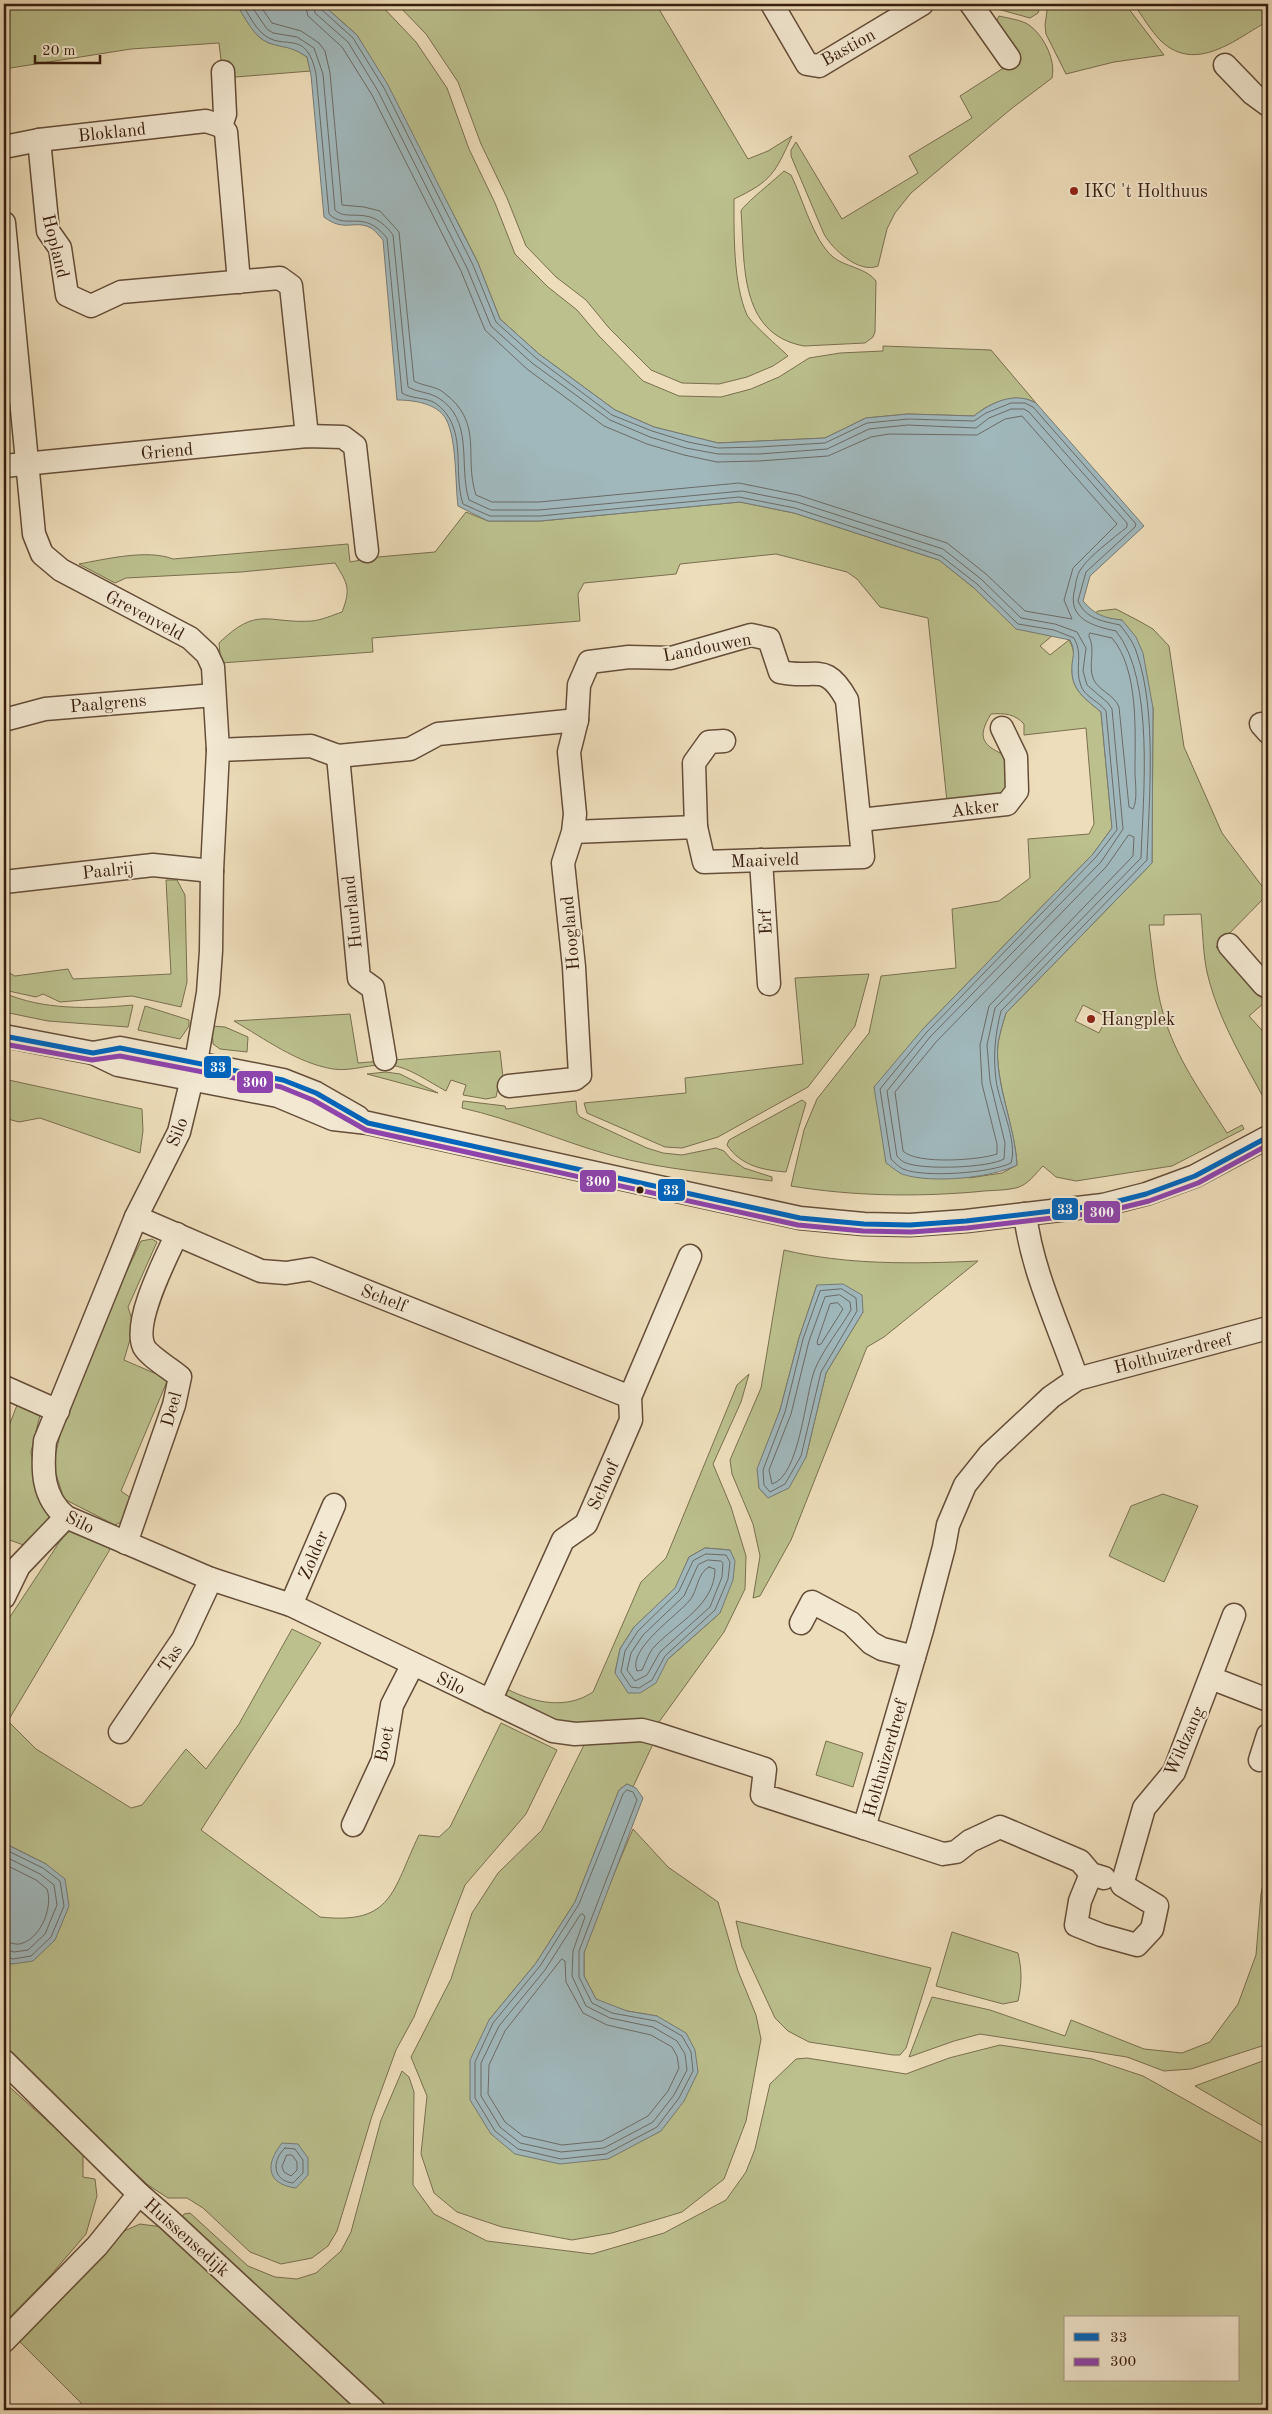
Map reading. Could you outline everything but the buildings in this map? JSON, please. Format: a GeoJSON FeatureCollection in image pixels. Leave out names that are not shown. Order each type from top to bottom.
{"type":"FeatureCollection","features":[{"type":"Feature","properties":{"kind":"street","name":"Bastion"},"geometry":{"type":"LineString","coordinates":[[772,4],[807,64],[819,66],[922,4]]}},
{"type":"Feature","properties":{"kind":"street"},"geometry":{"type":"LineString","coordinates":[[971,4],[1009,58]]}},
{"type":"Feature","properties":{"kind":"street"},"geometry":{"type":"LineString","coordinates":[[1225,65],[1252,94],[1268,105]]}},
{"type":"Feature","properties":{"kind":"street"},"geometry":{"type":"LineString","coordinates":[[223,72],[226,114],[221,126],[226,132],[239,282],[280,278],[291,286],[308,436]]}},
{"type":"Feature","properties":{"kind":"street","name":"Blokland"},"geometry":{"type":"LineString","coordinates":[[4,147],[38,140],[206,121],[221,126]]}},
{"type":"Feature","properties":{"kind":"street","name":"Hopland"},"geometry":{"type":"LineString","coordinates":[[38,140],[48,231],[60,248],[67,294],[91,306],[121,292],[239,282]]}},
{"type":"Feature","properties":{"kind":"street","name":"Grevenveld"},"geometry":{"type":"LineString","coordinates":[[4,223],[8,302],[34,534],[42,554],[60,570],[190,638],[207,654],[213,667],[218,750],[212,871],[211,958],[194,1071]]}},
{"type":"Feature","properties":{"kind":"street","name":"Griend"},"geometry":{"type":"LineString","coordinates":[[4,466],[308,436],[343,437],[355,446],[367,551]]}},
{"type":"Feature","properties":{"kind":"street","name":"Landouwen"},"geometry":{"type":"LineString","coordinates":[[577,720],[579,685],[589,662],[629,657],[671,658],[751,635],[769,639],[780,672],[825,674],[838,683],[847,700],[860,820],[862,857]]}},
{"type":"Feature","properties":{"kind":"street","name":"Paalgrens"},"geometry":{"type":"LineString","coordinates":[[4,720],[45,709],[214,694]]}},
{"type":"Feature","properties":{"kind":"street"},"geometry":{"type":"LineString","coordinates":[[218,750],[311,746],[338,756],[410,749],[438,734],[577,720]]}},
{"type":"Feature","properties":{"kind":"street","name":"Hoogland"},"geometry":{"type":"LineString","coordinates":[[509,1086],[575,1079],[580,1075],[574,967],[563,863],[573,832],[575,814],[570,752],[577,720]]}},
{"type":"Feature","properties":{"kind":"street","name":"Akker"},"geometry":{"type":"LineString","coordinates":[[860,820],[1007,804],[1017,791],[1016,757],[1002,728]]}},
{"type":"Feature","properties":{"kind":"street","name":"Maaiveld"},"geometry":{"type":"LineString","coordinates":[[724,741],[709,742],[694,762],[696,827],[704,862],[862,857]]}},
{"type":"Feature","properties":{"kind":"street","name":"Huurland"},"geometry":{"type":"LineString","coordinates":[[338,756],[359,978],[373,988],[385,1060]]}},
{"type":"Feature","properties":{"kind":"street"},"geometry":{"type":"LineString","coordinates":[[573,832],[696,827]]}},
{"type":"Feature","properties":{"kind":"street","name":"Erf"},"geometry":{"type":"LineString","coordinates":[[761,860],[769,984]]}},
{"type":"Feature","properties":{"kind":"street","name":"Paalrij"},"geometry":{"type":"LineString","coordinates":[[4,882],[153,865],[212,871]]}},
{"type":"Feature","properties":{"kind":"street"},"geometry":{"type":"LineString","coordinates":[[1229,945],[1264,985],[1268,986]]}},
{"type":"Feature","properties":{"kind":"street"},"geometry":{"type":"LineString","coordinates":[[4,1036],[93,1053],[120,1048],[194,1071],[283,1080],[316,1093],[368,1123],[817,1220],[910,1225],[966,1221],[1103,1205],[1146,1194],[1195,1176],[1268,1137]]}},
{"type":"Feature","properties":{"kind":"street","name":"Silo"},"geometry":{"type":"LineString","coordinates":[[194,1071],[179,1132],[136,1217],[45,1441],[42,1463],[45,1488],[56,1509],[66,1517],[211,1579],[291,1605],[490,1701]]}},
{"type":"Feature","properties":{"kind":"street"},"geometry":{"type":"LineString","coordinates":[[1025,1214],[1028,1241],[1040,1280],[1077,1379]]}},
{"type":"Feature","properties":{"kind":"street","name":"Schelf"},"geometry":{"type":"LineString","coordinates":[[136,1217],[261,1271],[286,1273],[311,1269],[630,1397]]}},
{"type":"Feature","properties":{"kind":"street","name":"Deel"},"geometry":{"type":"LineString","coordinates":[[126,1544],[174,1406],[180,1377],[145,1348],[141,1335],[147,1302],[177,1234]]}},
{"type":"Feature","properties":{"kind":"street","name":"Schoof"},"geometry":{"type":"LineString","coordinates":[[490,1701],[564,1540],[586,1524],[605,1483],[631,1420],[630,1397],[690,1256]]}},
{"type":"Feature","properties":{"kind":"street","name":"Holthuizerdreef"},"geometry":{"type":"LineString","coordinates":[[490,1701],[553,1731],[575,1734],[642,1730],[766,1769],[762,1795],[864,1828],[914,1657],[944,1547],[948,1525],[965,1485],[989,1455],[1044,1403],[1077,1379],[1268,1328]]}},
{"type":"Feature","properties":{"kind":"street"},"geometry":{"type":"LineString","coordinates":[[4,1387],[58,1411]]}},
{"type":"Feature","properties":{"kind":"street","name":"Zolder"},"geometry":{"type":"LineString","coordinates":[[291,1605],[334,1505]]}},
{"type":"Feature","properties":{"kind":"street"},"geometry":{"type":"LineString","coordinates":[[4,1597],[24,1560],[66,1517]]}},
{"type":"Feature","properties":{"kind":"street","name":"Tas"},"geometry":{"type":"LineString","coordinates":[[120,1732],[183,1639],[211,1579]]}},
{"type":"Feature","properties":{"kind":"street"},"geometry":{"type":"LineString","coordinates":[[801,1624],[812,1602],[851,1623],[871,1643],[882,1649],[914,1657]]}},
{"type":"Feature","properties":{"kind":"street","name":"Wildzang"},"geometry":{"type":"LineString","coordinates":[[1122,1884],[1144,1808],[1174,1772],[1234,1614]]}},
{"type":"Feature","properties":{"kind":"street","name":"Boet"},"geometry":{"type":"LineString","coordinates":[[352,1825],[383,1760],[392,1705],[413,1664]]}},
{"type":"Feature","properties":{"kind":"street"},"geometry":{"type":"LineString","coordinates":[[1211,1678],[1268,1700]]}},
{"type":"Feature","properties":{"kind":"street"},"geometry":{"type":"LineString","coordinates":[[1260,1760],[1268,1736]]}},
{"type":"Feature","properties":{"kind":"street"},"geometry":{"type":"LineString","coordinates":[[864,1828],[942,1854],[951,1854],[970,1841],[1000,1827],[1080,1861],[1092,1874],[1122,1884],[1156,1906],[1152,1929],[1137,1946],[1076,1925],[1080,1901],[1092,1874]]}},
{"type":"Feature","properties":{"kind":"street","name":"Huissensedijk"},"geometry":{"type":"LineString","coordinates":[[4,2061],[138,2194],[190,2238],[374,2410]]}},
{"type":"Feature","properties":{"kind":"street"},"geometry":{"type":"LineString","coordinates":[[4,2340],[97,2246],[138,2194]]}},
{"type":"Feature","properties":{"kind":"green space"},"geometry":{"type":"Polygon","coordinates":[[[4,4],[236,4],[259,37],[269,43],[292,47],[307,57],[311,71],[223,78],[219,43],[131,49],[4,69],[4,4]]]}},
{"type":"Feature","properties":{"kind":"green space"},"geometry":{"type":"Polygon","coordinates":[[[322,4],[380,4],[416,42],[447,88],[469,149],[495,203],[515,254],[548,287],[577,310],[599,336],[643,381],[679,396],[721,397],[751,389],[779,377],[809,358],[840,353],[883,351],[883,346],[991,350],[1036,403],[1020,398],[1004,400],[980,411],[974,416],[908,414],[866,418],[825,438],[718,443],[654,427],[615,410],[539,354],[500,319],[478,263],[459,225],[357,35],[322,4]]]}},
{"type":"Feature","properties":{"kind":"green space"},"geometry":{"type":"Polygon","coordinates":[[[397,4],[656,4],[748,159],[768,151],[792,136],[771,175],[757,187],[734,199],[735,258],[742,302],[750,319],[788,356],[773,366],[747,377],[719,384],[682,383],[651,370],[609,328],[586,300],[556,277],[526,246],[507,198],[481,144],[458,82],[426,34],[397,4]]]}},
{"type":"Feature","properties":{"kind":"green space"},"geometry":{"type":"Polygon","coordinates":[[[980,4],[1041,4],[1038,13],[1030,18],[980,4]]]}},
{"type":"Feature","properties":{"kind":"green space"},"geometry":{"type":"Polygon","coordinates":[[[1048,4],[1125,4],[1164,55],[1114,62],[1066,74],[1046,34],[1045,25],[1048,4]]]}},
{"type":"Feature","properties":{"kind":"green space"},"geometry":{"type":"Polygon","coordinates":[[[1134,4],[1262,4],[1268,12],[1268,21],[1216,50],[1202,54],[1188,54],[1174,50],[1161,41],[1134,4]]]}},
{"type":"Feature","properties":{"kind":"green space"},"geometry":{"type":"Polygon","coordinates":[[[999,16],[1026,23],[1039,35],[1048,49],[1053,71],[1052,78],[1011,109],[911,193],[895,213],[887,229],[878,266],[871,268],[847,259],[833,246],[824,234],[791,156],[791,150],[796,142],[842,219],[918,173],[909,156],[972,118],[960,96],[1019,58],[997,20],[999,16]]]}},
{"type":"Feature","properties":{"kind":"green space"},"geometry":{"type":"Polygon","coordinates":[[[784,171],[791,175],[814,230],[826,250],[833,257],[867,273],[876,281],[875,332],[873,337],[865,343],[804,346],[783,339],[767,327],[756,311],[749,293],[745,273],[741,211],[784,171]]]}},
{"type":"Feature","properties":{"kind":"green space"},"geometry":{"type":"Polygon","coordinates":[[[740,502],[794,513],[939,560],[974,588],[1016,628],[1053,635],[1040,646],[1050,655],[1069,640],[1073,652],[1073,678],[1077,690],[1101,712],[1112,828],[1093,854],[922,1030],[969,1178],[1002,1173],[1017,1165],[1013,1135],[999,1072],[998,1043],[1006,1013],[1152,863],[1153,708],[1122,620],[1103,618],[1095,613],[1116,609],[1153,629],[1169,646],[1184,747],[1222,833],[1268,894],[1216,947],[1265,1002],[1249,1016],[1268,1037],[1268,1106],[1233,1041],[1212,990],[1207,972],[1201,914],[1164,915],[1164,925],[1149,925],[1158,992],[1168,1029],[1190,1075],[1227,1133],[1242,1125],[1244,1129],[1172,1166],[1076,1181],[1056,1177],[1043,1166],[1031,1179],[1016,1188],[951,1194],[882,1195],[791,1186],[804,1130],[817,1099],[869,1033],[881,976],[956,968],[952,909],[999,901],[1030,878],[1028,839],[1089,834],[1094,824],[1086,728],[1024,735],[1024,724],[1017,718],[1005,714],[991,714],[986,722],[983,735],[987,745],[1007,756],[1007,793],[947,802],[928,618],[880,607],[857,579],[847,572],[776,554],[680,564],[676,574],[584,583],[578,594],[580,621],[372,638],[373,652],[221,663],[219,643],[232,631],[244,624],[263,619],[312,621],[324,619],[342,612],[347,598],[347,587],[335,563],[241,572],[126,578],[115,583],[79,564],[139,555],[163,556],[173,559],[348,544],[350,562],[378,557],[435,552],[466,512],[488,521],[540,521],[740,502]],[[1083,1005],[1075,1021],[1099,1033],[1107,1017],[1083,1005]]]}},
{"type":"Feature","properties":{"kind":"green space"},"geometry":{"type":"Polygon","coordinates":[[[166,880],[177,880],[185,895],[187,982],[181,1007],[132,996],[60,1002],[43,994],[36,997],[4,990],[4,970],[15,976],[68,969],[73,979],[171,974],[166,880]]]}},
{"type":"Feature","properties":{"kind":"green space"},"geometry":{"type":"Polygon","coordinates":[[[869,974],[855,1026],[808,1087],[718,1137],[682,1148],[665,1147],[587,1113],[584,1103],[686,1093],[685,1078],[803,1064],[795,978],[869,974]]]}},
{"type":"Feature","properties":{"kind":"green space"},"geometry":{"type":"Polygon","coordinates":[[[4,993],[35,1003],[67,1007],[133,1005],[128,1027],[48,1021],[4,1012],[4,993]]]}},
{"type":"Feature","properties":{"kind":"green space"},"geometry":{"type":"Polygon","coordinates":[[[145,1006],[189,1020],[189,1026],[180,1039],[138,1030],[145,1006]]]}},
{"type":"Feature","properties":{"kind":"green space"},"geometry":{"type":"Polygon","coordinates":[[[350,1014],[358,1063],[500,1051],[504,1086],[498,1087],[496,1097],[486,1099],[463,1095],[466,1085],[451,1080],[446,1091],[397,1066],[376,1065],[340,1070],[320,1066],[282,1050],[234,1021],[350,1014]]]}},
{"type":"Feature","properties":{"kind":"green space"},"geometry":{"type":"Polygon","coordinates":[[[212,1026],[225,1027],[248,1037],[247,1052],[220,1049],[213,1044],[212,1026]]]}},
{"type":"Feature","properties":{"kind":"green space"},"geometry":{"type":"Polygon","coordinates":[[[386,1072],[400,1074],[438,1093],[367,1074],[386,1072]]]}},
{"type":"Feature","properties":{"kind":"green space"},"geometry":{"type":"Polygon","coordinates":[[[4,1079],[142,1109],[143,1131],[140,1153],[40,1118],[19,1122],[4,1118],[4,1079]]]}},
{"type":"Feature","properties":{"kind":"green space"},"geometry":{"type":"Polygon","coordinates":[[[802,1100],[806,1103],[786,1172],[753,1166],[739,1158],[727,1145],[729,1140],[802,1100]]]}},
{"type":"Feature","properties":{"kind":"green space"},"geometry":{"type":"Polygon","coordinates":[[[463,1101],[505,1106],[506,1109],[576,1101],[577,1113],[580,1117],[647,1148],[663,1153],[682,1155],[716,1148],[724,1151],[731,1159],[744,1168],[772,1177],[772,1181],[670,1168],[630,1160],[462,1108],[463,1101]]]}},
{"type":"Feature","properties":{"kind":"green space"},"geometry":{"type":"Polygon","coordinates":[[[152,1239],[157,1242],[128,1307],[134,1326],[124,1360],[168,1379],[121,1491],[131,1498],[121,1522],[115,1525],[64,1499],[53,1465],[60,1435],[109,1309],[141,1241],[152,1239]]]}},
{"type":"Feature","properties":{"kind":"green space"},"geometry":{"type":"Polygon","coordinates":[[[784,1250],[856,1261],[929,1263],[978,1261],[884,1337],[867,1347],[791,1540],[760,1596],[753,1598],[760,1556],[753,1524],[732,1474],[730,1460],[761,1388],[784,1250]],[[817,1285],[799,1338],[780,1410],[758,1469],[759,1488],[768,1498],[806,1457],[826,1373],[863,1312],[817,1285]]]}},
{"type":"Feature","properties":{"kind":"green space"},"geometry":{"type":"Polygon","coordinates":[[[749,1374],[741,1402],[713,1464],[731,1507],[746,1556],[745,1589],[724,1632],[659,1722],[564,1727],[503,1697],[507,1689],[539,1701],[561,1703],[583,1698],[593,1692],[641,1582],[666,1558],[737,1385],[749,1374]],[[705,1548],[689,1557],[676,1588],[634,1627],[620,1649],[615,1673],[668,1659],[720,1613],[730,1550],[705,1548]]]}},
{"type":"Feature","properties":{"kind":"green space"},"geometry":{"type":"Polygon","coordinates":[[[19,1400],[41,1411],[31,1452],[37,1486],[54,1515],[29,1547],[4,1538],[4,1439],[19,1400]]]}},
{"type":"Feature","properties":{"kind":"green space"},"geometry":{"type":"Polygon","coordinates":[[[1163,1494],[1198,1506],[1164,1582],[1109,1556],[1131,1506],[1163,1494]]]}},
{"type":"Feature","properties":{"kind":"green space"},"geometry":{"type":"Polygon","coordinates":[[[68,1529],[112,1546],[8,1721],[36,1749],[131,1808],[142,1805],[186,1749],[206,1769],[239,1724],[292,1629],[321,1643],[201,1830],[320,1917],[344,1918],[362,1915],[376,1909],[387,1900],[395,1888],[419,1835],[439,1837],[450,1827],[501,1723],[557,1750],[526,1814],[465,1885],[414,2017],[396,2050],[372,2116],[337,2231],[328,2246],[312,2258],[281,2264],[250,2252],[203,2208],[187,2198],[168,2198],[148,2185],[4,2051],[4,1960],[12,1964],[46,1864],[4,1843],[4,1626],[68,1529]]]}},
{"type":"Feature","properties":{"kind":"green space"},"geometry":{"type":"Polygon","coordinates":[[[640,1738],[653,1744],[633,1787],[627,1784],[619,1790],[575,1902],[536,1963],[489,2020],[657,2016],[627,2011],[601,2003],[596,1999],[584,1976],[584,1953],[597,1914],[633,1829],[668,1867],[718,1902],[738,1971],[756,2015],[761,2039],[746,2121],[724,2179],[682,2212],[612,2233],[572,2240],[502,2227],[457,2212],[434,2193],[421,2154],[427,2096],[411,2057],[451,1979],[472,1913],[498,1873],[542,1830],[584,1745],[640,1738]]]}},
{"type":"Feature","properties":{"kind":"green space"},"geometry":{"type":"Polygon","coordinates":[[[826,1741],[863,1753],[853,1787],[816,1775],[826,1741]]]}},
{"type":"Feature","properties":{"kind":"green space"},"geometry":{"type":"Polygon","coordinates":[[[1268,1858],[1268,2044],[1191,2069],[1164,2071],[1127,2057],[980,2034],[909,2057],[932,1997],[990,2010],[1065,2036],[1071,2020],[1144,2049],[1182,2053],[1210,2042],[1238,2004],[1256,1955],[1261,1894],[1268,1858]]]}},
{"type":"Feature","properties":{"kind":"green space"},"geometry":{"type":"Polygon","coordinates":[[[736,1921],[931,1968],[906,2048],[900,2055],[893,2055],[809,2042],[788,2031],[775,2018],[742,1947],[736,1921]]]}},
{"type":"Feature","properties":{"kind":"green space"},"geometry":{"type":"Polygon","coordinates":[[[952,1932],[1018,1953],[1021,1977],[1018,2001],[1003,2004],[936,1986],[952,1932]]]}},
{"type":"Feature","properties":{"kind":"green space"},"geometry":{"type":"Polygon","coordinates":[[[1000,2045],[1092,2059],[1143,2076],[1268,2146],[1268,2410],[383,2410],[181,2218],[184,2214],[190,2213],[248,2266],[275,2277],[297,2279],[316,2273],[341,2251],[351,2232],[381,2120],[402,2071],[409,2077],[414,2092],[413,2185],[434,2214],[487,2241],[592,2254],[664,2233],[726,2200],[746,2172],[755,2149],[770,2084],[796,2059],[807,2058],[906,2074],[949,2058],[1000,2045]]]}},
{"type":"Feature","properties":{"kind":"green space"},"geometry":{"type":"Polygon","coordinates":[[[1268,2059],[1268,2129],[1195,2086],[1268,2059]]]}},
{"type":"Feature","properties":{"kind":"green space"},"geometry":{"type":"Polygon","coordinates":[[[4,2082],[83,2153],[83,2177],[95,2179],[97,2196],[86,2234],[50,2276],[4,2323],[4,2082]]]}},
{"type":"Feature","properties":{"kind":"green space"},"geometry":{"type":"Polygon","coordinates":[[[140,2224],[170,2228],[365,2410],[88,2410],[19,2341],[124,2231],[140,2224]]]}},
{"type":"Feature","properties":{"kind":"water"},"geometry":{"type":"Polygon","coordinates":[[[236,4],[322,4],[357,35],[388,85],[478,263],[500,319],[539,354],[615,410],[654,427],[718,443],[825,438],[866,418],[908,414],[974,416],[988,406],[1012,398],[1020,398],[1036,403],[1144,526],[1090,576],[1083,601],[1100,615],[1122,620],[1136,637],[1143,653],[1153,708],[1152,863],[1006,1013],[998,1043],[999,1073],[1013,1135],[1017,1165],[1006,1170],[961,1178],[928,1179],[900,1173],[886,1163],[874,1087],[922,1030],[1093,854],[1112,828],[1101,712],[1077,690],[1072,671],[1073,649],[1070,640],[1016,629],[974,588],[939,560],[794,513],[740,502],[540,521],[488,521],[458,506],[454,449],[450,428],[446,419],[437,409],[424,403],[397,400],[383,240],[372,229],[365,226],[338,224],[324,217],[311,75],[307,57],[292,49],[269,43],[259,37],[246,21],[236,4]]]}},
{"type":"Feature","properties":{"kind":"water"},"geometry":{"type":"Polygon","coordinates":[[[843,1284],[862,1295],[863,1312],[826,1373],[806,1457],[789,1488],[768,1498],[759,1488],[757,1469],[780,1410],[799,1338],[817,1285],[843,1284]]]}},
{"type":"Feature","properties":{"kind":"water"},"geometry":{"type":"Polygon","coordinates":[[[705,1548],[730,1550],[735,1561],[733,1580],[720,1613],[668,1659],[656,1683],[640,1693],[628,1693],[615,1673],[620,1649],[634,1627],[675,1588],[689,1557],[705,1548]]]}},
{"type":"Feature","properties":{"kind":"water"},"geometry":{"type":"Polygon","coordinates":[[[627,1784],[636,1788],[643,1798],[584,1953],[584,1976],[596,1999],[627,2011],[657,2016],[686,2033],[695,2050],[698,2072],[684,2101],[661,2131],[608,2159],[560,2164],[515,2154],[491,2134],[470,2100],[470,2060],[489,2020],[536,1963],[575,1902],[619,1790],[627,1784]]]}},
{"type":"Feature","properties":{"kind":"water"},"geometry":{"type":"Polygon","coordinates":[[[4,1843],[46,1864],[65,1879],[69,1906],[55,1940],[33,1961],[12,1964],[4,1960],[4,1843]]]}},
{"type":"Feature","properties":{"kind":"water"},"geometry":{"type":"Polygon","coordinates":[[[282,2143],[298,2144],[308,2158],[308,2175],[296,2188],[279,2182],[271,2172],[273,2158],[282,2143]]]}},
{"type":"Feature","properties":{"kind":"transit line","name":"33"},"geometry":{"type":"LineString","coordinates":[[4,1036],[93,1053],[120,1048],[283,1080],[316,1093],[368,1123],[800,1218],[864,1224],[910,1225],[966,1221],[1103,1205],[1146,1194],[1195,1176],[1268,1137]]}},
{"type":"Feature","properties":{"kind":"transit line","name":"300"},"geometry":{"type":"LineString","coordinates":[[4,1044],[92,1060],[120,1056],[281,1087],[313,1100],[366,1130],[798,1225],[863,1231],[911,1232],[967,1228],[1104,1212],[1149,1201],[1198,1183],[1268,1145]]}},
{"type":"Feature","properties":{"kind":"place","name":"IKC 't Holthuus"},"geometry":{"type":"Point","coordinates":[1074,191]}},
{"type":"Feature","properties":{"kind":"place","name":"Hangplek"},"geometry":{"type":"Point","coordinates":[1091,1019]}}]}
